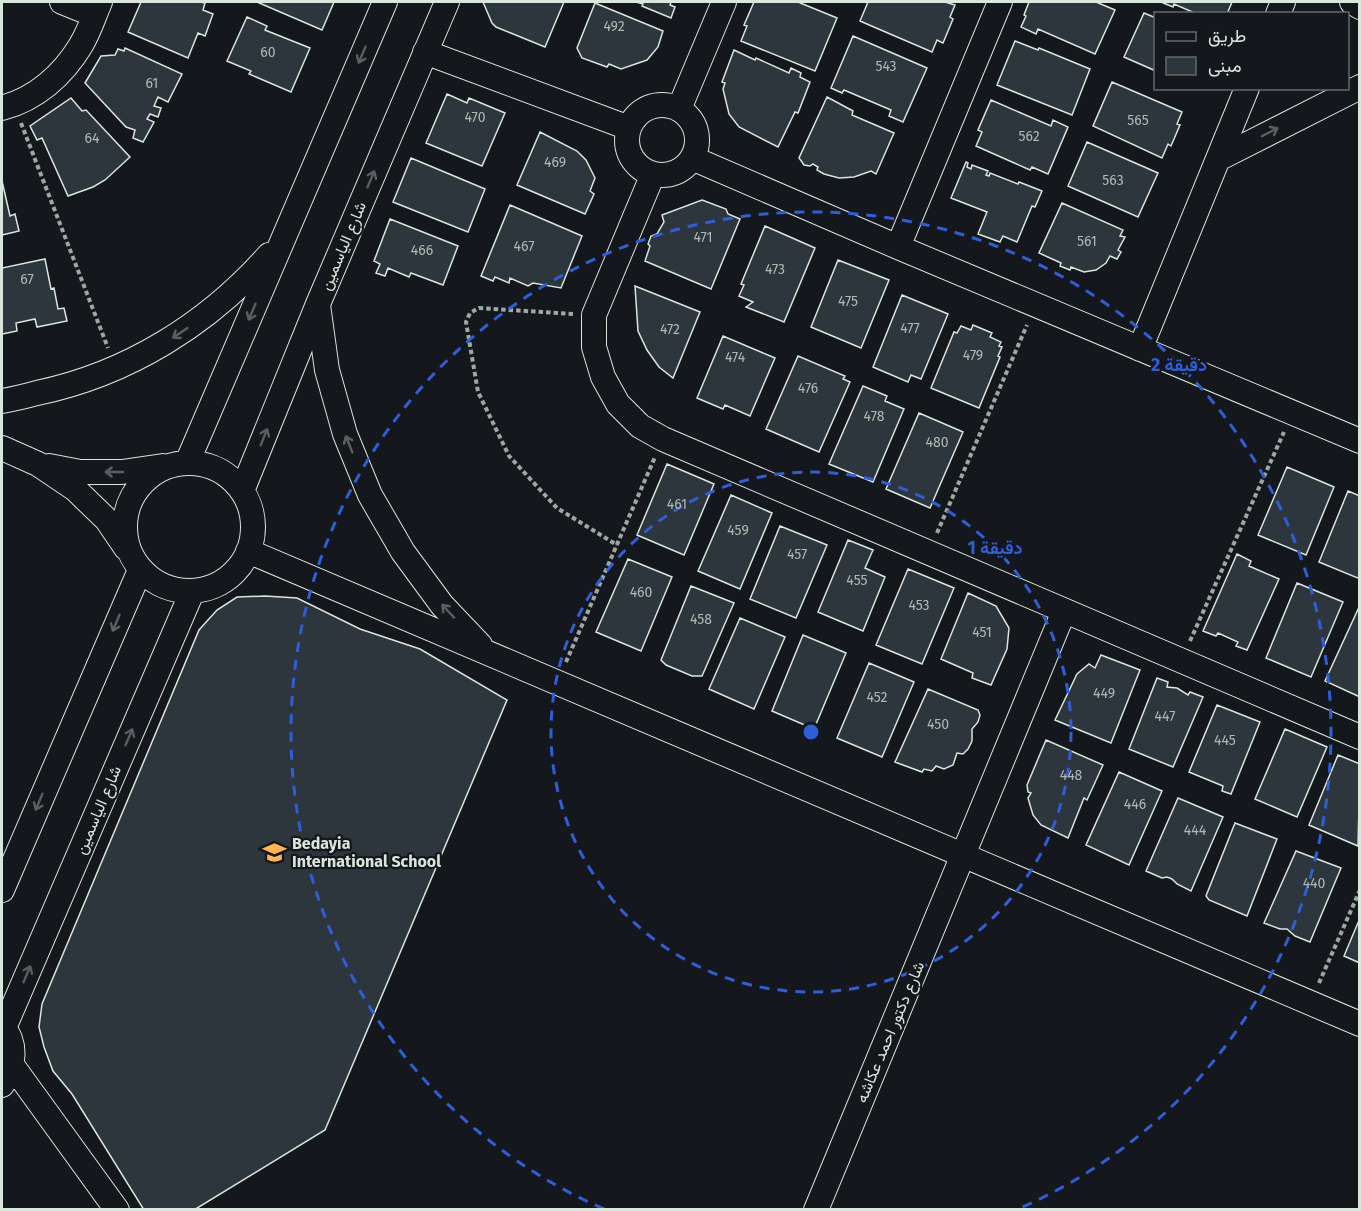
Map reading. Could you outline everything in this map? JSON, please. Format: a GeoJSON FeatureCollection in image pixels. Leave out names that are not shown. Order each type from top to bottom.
{"type":"FeatureCollection","features":[{"type":"Feature","properties":{"kind":"street"},"geometry":{"type":"LineString","coordinates":[[8,106],[41,90],[64,69],[82,44],[97,8],[62,2]]}},
{"type":"Feature","properties":{"kind":"street"},"geometry":{"type":"LineString","coordinates":[[2,890],[135,562],[125,536],[125,518],[130,500],[141,484],[155,473],[180,464],[284,237],[385,2]]}},
{"type":"Feature","properties":{"kind":"street","name":"شارع الياسمين"},"geometry":{"type":"LineString","coordinates":[[242,491],[318,304],[447,2]]}},
{"type":"Feature","properties":{"kind":"street"},"geometry":{"type":"LineString","coordinates":[[679,109],[724,2]]}},
{"type":"Feature","properties":{"kind":"street"},"geometry":{"type":"LineString","coordinates":[[898,247],[1000,2]]}},
{"type":"Feature","properties":{"kind":"street"},"geometry":{"type":"LineString","coordinates":[[1352,2],[1359,7]]}},
{"type":"Feature","properties":{"kind":"street"},"geometry":{"type":"LineString","coordinates":[[425,52],[629,128]]}},
{"type":"Feature","properties":{"kind":"street"},"geometry":{"type":"LineString","coordinates":[[1218,159],[1359,87]]}},
{"type":"Feature","properties":{"kind":"street"},"geometry":{"type":"LineString","coordinates":[[1140,349],[1246,90]]}},
{"type":"Feature","properties":{"kind":"street"},"geometry":{"type":"LineString","coordinates":[[660,105],[679,109],[687,115],[696,131],[696,149],[692,158],[685,167],[675,173],[653,174],[642,169],[628,151],[629,128],[634,119],[650,107],[660,105]]}},
{"type":"Feature","properties":{"kind":"street"},"geometry":{"type":"LineString","coordinates":[[692,158],[1359,441]]}},
{"type":"Feature","properties":{"kind":"street"},"geometry":{"type":"LineString","coordinates":[[653,174],[594,315],[594,346],[603,377],[618,404],[640,426],[663,439],[1359,737]]}},
{"type":"Feature","properties":{"kind":"street"},"geometry":{"type":"LineString","coordinates":[[2,400],[61,388],[115,369],[163,344],[208,314],[248,278],[284,237]]}},
{"type":"Feature","properties":{"kind":"street"},"geometry":{"type":"LineString","coordinates":[[318,304],[327,369],[345,434],[370,495],[403,552],[442,605],[488,653]]}},
{"type":"Feature","properties":{"kind":"street"},"geometry":{"type":"LineString","coordinates":[[2,448],[38,464],[75,489],[107,520],[150,580],[163,587],[192,592],[220,584],[242,564],[248,551],[253,536],[253,520],[249,505],[242,491],[218,470],[203,464],[180,464],[122,472],[80,472],[38,464]]}},
{"type":"Feature","properties":{"kind":"street"},"geometry":{"type":"LineString","coordinates":[[248,551],[1359,1024]]}},
{"type":"Feature","properties":{"kind":"street","name":"شارع الياسمين"},"geometry":{"type":"LineString","coordinates":[[3,1027],[192,592]]}},
{"type":"Feature","properties":{"kind":"street","name":"شارع دكتور احمد عكاشه"},"geometry":{"type":"LineString","coordinates":[[816,1209],[1064,611]]}},
{"type":"Feature","properties":{"kind":"street"},"geometry":{"type":"LineString","coordinates":[[3,1027],[9,1036],[13,1056],[7,1075],[117,1209]]}},
{"type":"Feature","properties":{"kind":"path"},"geometry":{"type":"LineString","coordinates":[[8,106],[115,369]]}},
{"type":"Feature","properties":{"kind":"path"},"geometry":{"type":"LineString","coordinates":[[929,553],[1036,305]]}},
{"type":"Feature","properties":{"kind":"path"},"geometry":{"type":"LineString","coordinates":[[594,315],[479,308],[470,313],[466,322],[478,393],[509,456],[556,508],[617,545]]}},
{"type":"Feature","properties":{"kind":"path"},"geometry":{"type":"LineString","coordinates":[[1181,661],[1292,413]]}},
{"type":"Feature","properties":{"kind":"path"},"geometry":{"type":"LineString","coordinates":[[558,682],[663,439]]}},
{"type":"Feature","properties":{"kind":"path"},"geometry":{"type":"LineString","coordinates":[[1311,1003],[1359,890]]}},
{"type":"Feature","properties":{"kind":"building"},"geometry":{"type":"Polygon","coordinates":[[[141,2],[205,3],[203,10],[213,14],[205,36],[198,33],[188,58],[128,32],[141,2]]]}},
{"type":"Feature","properties":{"kind":"building"},"geometry":{"type":"Polygon","coordinates":[[[257,2],[334,2],[322,30],[257,2]]]}},
{"type":"Feature","properties":{"kind":"building"},"geometry":{"type":"Polygon","coordinates":[[[483,2],[564,2],[545,47],[496,27],[483,2]]]}},
{"type":"Feature","properties":{"kind":"building"},"geometry":{"type":"Polygon","coordinates":[[[636,2],[671,2],[670,5],[675,7],[671,18],[636,2]]]}},
{"type":"Feature","properties":{"kind":"building"},"geometry":{"type":"Polygon","coordinates":[[[754,2],[798,2],[837,18],[815,71],[741,41],[747,26],[744,25],[754,2]]]}},
{"type":"Feature","properties":{"kind":"building"},"geometry":{"type":"Polygon","coordinates":[[[868,2],[945,2],[955,5],[950,17],[953,19],[943,43],[937,40],[932,52],[860,21],[868,2]]]}},
{"type":"Feature","properties":{"kind":"building"},"geometry":{"type":"Polygon","coordinates":[[[1029,2],[1096,2],[1115,10],[1095,54],[1038,29],[1036,34],[1021,27],[1029,2]]]}},
{"type":"Feature","properties":{"kind":"building"},"geometry":{"type":"Polygon","coordinates":[[[1161,2],[1232,2],[1228,12],[1192,12],[1174,4],[1173,7],[1161,2]]]}},
{"type":"Feature","properties":{"kind":"building"},"geometry":{"type":"Polygon","coordinates":[[[595,3],[663,31],[658,47],[647,60],[621,69],[609,64],[607,67],[582,58],[577,48],[595,3]]]}},
{"type":"Feature","properties":{"kind":"building"},"geometry":{"type":"Polygon","coordinates":[[[1144,13],[1154,17],[1154,70],[1124,57],[1144,13]]]}},
{"type":"Feature","properties":{"kind":"building"},"geometry":{"type":"Polygon","coordinates":[[[247,17],[267,26],[265,30],[310,48],[291,92],[249,74],[251,71],[227,61],[247,17]]]}},
{"type":"Feature","properties":{"kind":"building"},"geometry":{"type":"Polygon","coordinates":[[[853,36],[927,68],[903,122],[889,116],[891,110],[844,90],[842,93],[831,88],[853,36]]]}},
{"type":"Feature","properties":{"kind":"building"},"geometry":{"type":"Polygon","coordinates":[[[1015,41],[1038,50],[1039,48],[1090,69],[1072,115],[997,85],[1015,41]]]}},
{"type":"Feature","properties":{"kind":"building"},"geometry":{"type":"Polygon","coordinates":[[[125,48],[182,74],[168,102],[158,97],[154,106],[161,108],[158,117],[150,114],[147,119],[154,122],[143,142],[133,138],[135,130],[126,127],[85,83],[101,56],[115,55],[118,49],[124,51],[125,48]]]}},
{"type":"Feature","properties":{"kind":"building"},"geometry":{"type":"Polygon","coordinates":[[[734,50],[789,73],[791,68],[801,73],[800,77],[810,82],[798,113],[795,112],[778,147],[739,127],[729,114],[723,89],[725,83],[722,82],[734,50]]]}},
{"type":"Feature","properties":{"kind":"building"},"geometry":{"type":"Polygon","coordinates":[[[1112,82],[1182,112],[1177,124],[1180,125],[1171,146],[1168,144],[1162,158],[1093,126],[1112,82]]]}},
{"type":"Feature","properties":{"kind":"building"},"geometry":{"type":"Polygon","coordinates":[[[447,94],[467,103],[469,98],[505,113],[482,166],[426,143],[447,94]]]}},
{"type":"Feature","properties":{"kind":"building"},"geometry":{"type":"Polygon","coordinates":[[[827,97],[853,111],[852,115],[894,133],[876,174],[871,171],[854,177],[839,178],[824,174],[813,164],[804,165],[799,158],[827,97]]]}},
{"type":"Feature","properties":{"kind":"building"},"geometry":{"type":"Polygon","coordinates":[[[71,98],[82,111],[86,110],[130,157],[105,180],[68,196],[42,138],[37,140],[30,126],[71,98]]]}},
{"type":"Feature","properties":{"kind":"building"},"geometry":{"type":"Polygon","coordinates":[[[991,100],[1051,126],[1053,120],[1068,127],[1048,174],[1032,167],[1030,170],[976,146],[982,132],[978,130],[991,100]]]}},
{"type":"Feature","properties":{"kind":"building"},"geometry":{"type":"Polygon","coordinates":[[[540,132],[577,151],[586,160],[595,178],[590,191],[594,194],[585,214],[517,185],[540,132]]]}},
{"type":"Feature","properties":{"kind":"building"},"geometry":{"type":"Polygon","coordinates":[[[1087,142],[1158,173],[1138,217],[1068,186],[1087,142]]]}},
{"type":"Feature","properties":{"kind":"building"},"geometry":{"type":"Polygon","coordinates":[[[411,158],[485,189],[468,232],[393,202],[411,158]]]}},
{"type":"Feature","properties":{"kind":"building"},"geometry":{"type":"Polygon","coordinates":[[[966,162],[967,167],[971,169],[972,165],[988,171],[986,175],[989,176],[990,173],[1042,191],[1035,207],[1032,206],[1017,242],[1003,236],[1000,242],[978,234],[987,212],[951,198],[966,162]]]}},
{"type":"Feature","properties":{"kind":"building"},"geometry":{"type":"Polygon","coordinates":[[[2,181],[10,216],[15,214],[19,231],[2,235],[2,181]]]}},
{"type":"Feature","properties":{"kind":"building"},"geometry":{"type":"Polygon","coordinates":[[[702,200],[726,209],[728,214],[740,219],[711,289],[645,261],[651,236],[657,234],[664,222],[662,215],[702,200]]]}},
{"type":"Feature","properties":{"kind":"building"},"geometry":{"type":"Polygon","coordinates":[[[1062,203],[1123,230],[1120,236],[1125,237],[1118,250],[1121,252],[1117,259],[1110,256],[1106,263],[1096,270],[1084,272],[1060,266],[1061,263],[1039,253],[1062,203]]]}},
{"type":"Feature","properties":{"kind":"building"},"geometry":{"type":"Polygon","coordinates":[[[510,205],[582,236],[561,288],[533,283],[528,286],[510,278],[509,283],[495,277],[493,281],[481,276],[510,205]]]}},
{"type":"Feature","properties":{"kind":"building"},"geometry":{"type":"Polygon","coordinates":[[[390,219],[458,246],[443,285],[411,273],[409,277],[388,268],[385,276],[376,273],[380,264],[374,261],[390,219]]]}},
{"type":"Feature","properties":{"kind":"building"},"geometry":{"type":"Polygon","coordinates":[[[765,226],[815,248],[784,322],[746,307],[753,302],[739,296],[744,285],[741,284],[765,226]]]}},
{"type":"Feature","properties":{"kind":"building"},"geometry":{"type":"Polygon","coordinates":[[[45,259],[58,309],[64,308],[67,321],[37,327],[35,319],[16,323],[17,331],[2,334],[2,268],[45,259]]]}},
{"type":"Feature","properties":{"kind":"building"},"geometry":{"type":"Polygon","coordinates":[[[838,260],[889,280],[861,348],[811,327],[838,260]]]}},
{"type":"Feature","properties":{"kind":"building"},"geometry":{"type":"Polygon","coordinates":[[[635,286],[700,312],[673,378],[659,367],[638,331],[635,286]]]}},
{"type":"Feature","properties":{"kind":"building"},"geometry":{"type":"Polygon","coordinates":[[[902,295],[948,314],[921,379],[911,375],[908,382],[873,367],[902,295]]]}},
{"type":"Feature","properties":{"kind":"building"},"geometry":{"type":"Polygon","coordinates":[[[973,325],[992,333],[990,337],[1001,342],[999,346],[1002,347],[979,408],[931,388],[954,332],[957,333],[961,326],[971,330],[973,325]]]}},
{"type":"Feature","properties":{"kind":"building"},"geometry":{"type":"Polygon","coordinates":[[[723,336],[775,358],[750,416],[725,405],[723,409],[697,398],[723,336]]]}},
{"type":"Feature","properties":{"kind":"building"},"geometry":{"type":"Polygon","coordinates":[[[798,356],[845,376],[843,379],[850,382],[819,452],[766,429],[798,356]]]}},
{"type":"Feature","properties":{"kind":"building"},"geometry":{"type":"Polygon","coordinates":[[[863,386],[887,396],[885,401],[904,409],[873,482],[829,464],[863,386]]]}},
{"type":"Feature","properties":{"kind":"building"},"geometry":{"type":"Polygon","coordinates":[[[919,413],[963,432],[930,508],[886,489],[919,413]]]}},
{"type":"Feature","properties":{"kind":"building"},"geometry":{"type":"Polygon","coordinates":[[[667,464],[714,484],[684,555],[637,535],[667,464]]]}},
{"type":"Feature","properties":{"kind":"building"},"geometry":{"type":"Polygon","coordinates":[[[1287,467],[1334,487],[1306,555],[1258,535],[1287,467]]]}},
{"type":"Feature","properties":{"kind":"building"},"geometry":{"type":"Polygon","coordinates":[[[1348,491],[1360,496],[1360,579],[1319,562],[1348,491]]]}},
{"type":"Feature","properties":{"kind":"building"},"geometry":{"type":"Polygon","coordinates":[[[731,495],[772,513],[740,589],[698,571],[731,495]]]}},
{"type":"Feature","properties":{"kind":"building"},"geometry":{"type":"Polygon","coordinates":[[[780,526],[827,545],[796,618],[750,599],[780,526]]]}},
{"type":"Feature","properties":{"kind":"building"},"geometry":{"type":"Polygon","coordinates":[[[848,540],[873,550],[865,568],[885,577],[863,631],[818,612],[848,540]]]}},
{"type":"Feature","properties":{"kind":"building"},"geometry":{"type":"Polygon","coordinates":[[[1237,554],[1251,561],[1249,566],[1279,579],[1247,650],[1236,646],[1238,642],[1218,633],[1216,636],[1203,631],[1237,554]]]}},
{"type":"Feature","properties":{"kind":"building"},"geometry":{"type":"Polygon","coordinates":[[[628,559],[672,577],[641,651],[596,632],[628,559]]]}},
{"type":"Feature","properties":{"kind":"building"},"geometry":{"type":"Polygon","coordinates":[[[908,569],[954,588],[922,664],[876,645],[908,569]]]}},
{"type":"Feature","properties":{"kind":"building"},"geometry":{"type":"Polygon","coordinates":[[[1297,583],[1343,602],[1311,677],[1266,658],[1297,583]]]}},
{"type":"Feature","properties":{"kind":"building"},"geometry":{"type":"Polygon","coordinates":[[[691,586],[734,603],[702,676],[692,676],[666,665],[661,660],[691,586]]]}},
{"type":"Feature","properties":{"kind":"building"},"geometry":{"type":"Polygon","coordinates":[[[968,593],[996,606],[1009,628],[1007,649],[991,685],[972,678],[973,673],[941,659],[968,593]]]}},
{"type":"Feature","properties":{"kind":"building","name":"Bedayia International School"},"geometry":{"type":"Polygon","coordinates":[[[237,597],[297,598],[360,629],[420,649],[507,700],[325,1130],[194,1210],[144,1210],[72,1094],[53,1071],[39,1027],[42,1004],[199,630],[217,610],[237,597]]]}},
{"type":"Feature","properties":{"kind":"building"},"geometry":{"type":"Polygon","coordinates":[[[1360,605],[1360,697],[1325,681],[1360,605]]]}},
{"type":"Feature","properties":{"kind":"building"},"geometry":{"type":"Polygon","coordinates":[[[740,618],[785,637],[754,709],[709,689],[740,618]]]}},
{"type":"Feature","properties":{"kind":"building"},"geometry":{"type":"Polygon","coordinates":[[[803,635],[846,653],[814,729],[772,711],[803,635]]]}},
{"type":"Feature","properties":{"kind":"building"},"geometry":{"type":"Polygon","coordinates":[[[1101,655],[1140,670],[1111,743],[1055,720],[1077,674],[1089,664],[1095,668],[1101,655]]]}},
{"type":"Feature","properties":{"kind":"building"},"geometry":{"type":"Polygon","coordinates":[[[869,663],[914,682],[882,757],[837,738],[869,663]]]}},
{"type":"Feature","properties":{"kind":"building"},"geometry":{"type":"Polygon","coordinates":[[[1157,678],[1168,682],[1167,687],[1177,688],[1188,695],[1190,692],[1203,697],[1173,767],[1129,749],[1157,678]]]}},
{"type":"Feature","properties":{"kind":"building"},"geometry":{"type":"Polygon","coordinates":[[[928,689],[978,710],[980,715],[972,729],[972,741],[968,749],[963,754],[957,753],[953,765],[944,769],[936,766],[932,771],[924,769],[922,772],[895,762],[928,689]]]}},
{"type":"Feature","properties":{"kind":"building"},"geometry":{"type":"Polygon","coordinates":[[[1217,705],[1260,722],[1231,794],[1222,791],[1223,786],[1189,772],[1217,705]]]}},
{"type":"Feature","properties":{"kind":"building"},"geometry":{"type":"Polygon","coordinates":[[[1285,729],[1327,747],[1297,817],[1255,799],[1285,729]]]}},
{"type":"Feature","properties":{"kind":"building"},"geometry":{"type":"Polygon","coordinates":[[[1046,740],[1103,765],[1087,800],[1084,798],[1068,838],[1041,825],[1033,815],[1028,798],[1031,793],[1028,792],[1027,785],[1046,740]]]}},
{"type":"Feature","properties":{"kind":"building"},"geometry":{"type":"Polygon","coordinates":[[[1338,755],[1360,764],[1358,846],[1309,825],[1338,755]]]}},
{"type":"Feature","properties":{"kind":"building"},"geometry":{"type":"Polygon","coordinates":[[[1119,772],[1162,791],[1129,865],[1086,845],[1119,772]]]}},
{"type":"Feature","properties":{"kind":"building"},"geometry":{"type":"Polygon","coordinates":[[[1178,798],[1223,817],[1191,891],[1172,879],[1162,878],[1146,871],[1178,798]]]}},
{"type":"Feature","properties":{"kind":"building"},"geometry":{"type":"Polygon","coordinates":[[[1235,823],[1277,839],[1247,916],[1209,900],[1206,896],[1235,823]]]}},
{"type":"Feature","properties":{"kind":"building"},"geometry":{"type":"Polygon","coordinates":[[[1296,851],[1341,868],[1310,942],[1295,936],[1287,929],[1264,923],[1296,851]]]}},
{"type":"Feature","properties":{"kind":"building"},"geometry":{"type":"Polygon","coordinates":[[[1360,918],[1360,963],[1344,956],[1360,918]]]}},
{"type":"Feature","properties":{"kind":"place","name":"Bedayia International School"},"geometry":{"type":"Point","coordinates":[274,852]}}]}
